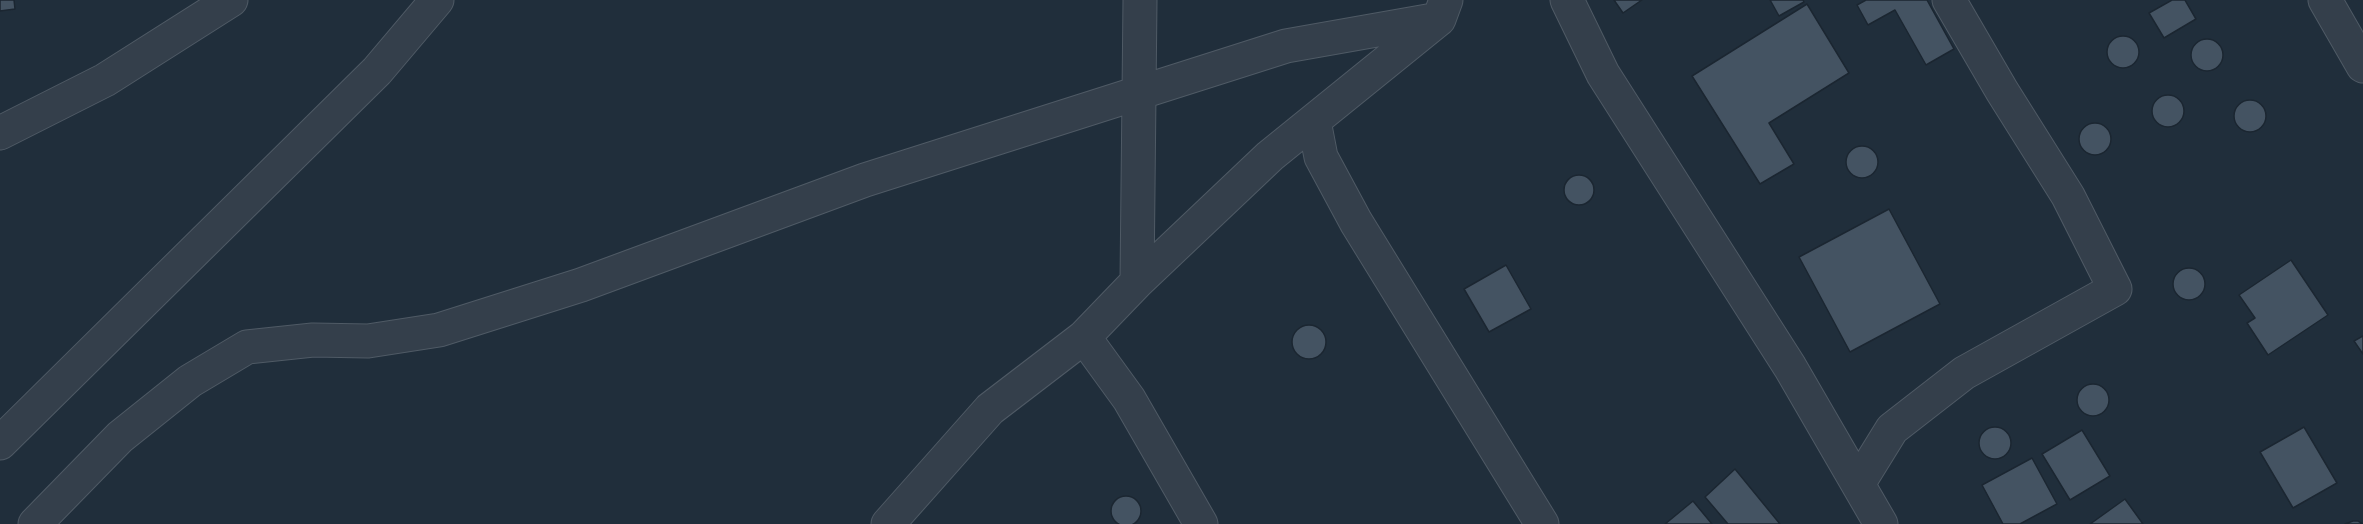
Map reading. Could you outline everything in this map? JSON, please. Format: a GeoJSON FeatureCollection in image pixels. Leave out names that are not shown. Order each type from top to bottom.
{"type":"FeatureCollection","features":[{"type":"Feature","properties":{"kind":"street"},"geometry":{"type":"LineString","coordinates":[[0,133],[105,80],[231,0]]}},
{"type":"Feature","properties":{"kind":"street"},"geometry":{"type":"LineString","coordinates":[[0,443],[377,71],[437,0]]}},
{"type":"Feature","properties":{"kind":"street"},"geometry":{"type":"LineString","coordinates":[[1137,282],[1140,0]]}},
{"type":"Feature","properties":{"kind":"street"},"geometry":{"type":"LineString","coordinates":[[35,524],[120,437],[190,381],[247,347],[313,340],[368,341],[438,330],[571,289],[865,180],[1286,46],[1443,10],[1465,0]]}},
{"type":"Feature","properties":{"kind":"street"},"geometry":{"type":"LineString","coordinates":[[1568,0],[1604,74],[1790,367],[1881,524]]}},
{"type":"Feature","properties":{"kind":"street"},"geometry":{"type":"LineString","coordinates":[[1858,484],[1892,429],[1964,373],[2115,289],[2068,196],[2002,91],[1949,0]]}},
{"type":"Feature","properties":{"kind":"street"},"geometry":{"type":"LineString","coordinates":[[2325,0],[2363,66]]}},
{"type":"Feature","properties":{"kind":"street"},"geometry":{"type":"LineString","coordinates":[[888,524],[990,409],[1084,337],[1137,282],[1270,156],[1443,10]]}},
{"type":"Feature","properties":{"kind":"street"},"geometry":{"type":"LineString","coordinates":[[1314,121],[1322,157],[1356,222],[1542,524]]}},
{"type":"Feature","properties":{"kind":"street"},"geometry":{"type":"LineString","coordinates":[[1084,337],[1129,399],[1201,524]]}},
{"type":"Feature","properties":{"kind":"building"},"geometry":{"type":"Polygon","coordinates":[[[0,0],[14,0],[15,9],[0,11],[0,0]]]}},
{"type":"Feature","properties":{"kind":"building"},"geometry":{"type":"Polygon","coordinates":[[[1614,0],[1642,0],[1623,13],[1614,0]]]}},
{"type":"Feature","properties":{"kind":"building"},"geometry":{"type":"Polygon","coordinates":[[[1770,0],[1803,0],[1804,2],[1779,16],[1770,0]]]}},
{"type":"Feature","properties":{"kind":"building"},"geometry":{"type":"Polygon","coordinates":[[[1866,0],[1927,0],[1954,49],[1926,65],[1895,10],[1868,25],[1857,5],[1866,0]]]}},
{"type":"Feature","properties":{"kind":"building"},"geometry":{"type":"Polygon","coordinates":[[[2172,0],[2185,0],[2196,19],[2164,38],[2149,13],[2172,0]]]}},
{"type":"Feature","properties":{"kind":"building"},"geometry":{"type":"Polygon","coordinates":[[[1807,4],[1849,73],[1769,123],[1794,164],[1760,184],[1692,76],[1807,4]]]}},
{"type":"Feature","properties":{"kind":"building"},"geometry":{"type":"Polygon","coordinates":[[[2123,36],[2135,40],[2139,52],[2135,64],[2123,68],[2111,64],[2107,52],[2111,40],[2123,36]]]}},
{"type":"Feature","properties":{"kind":"building"},"geometry":{"type":"Polygon","coordinates":[[[2207,39],[2219,43],[2223,55],[2219,67],[2207,71],[2195,67],[2191,55],[2195,43],[2207,39]]]}},
{"type":"Feature","properties":{"kind":"building"},"geometry":{"type":"Polygon","coordinates":[[[2168,95],[2180,99],[2184,111],[2180,123],[2168,127],[2156,123],[2152,111],[2156,99],[2168,95]]]}},
{"type":"Feature","properties":{"kind":"building"},"geometry":{"type":"Polygon","coordinates":[[[2250,100],[2262,104],[2266,116],[2262,128],[2250,132],[2238,128],[2234,116],[2238,104],[2250,100]]]}},
{"type":"Feature","properties":{"kind":"building"},"geometry":{"type":"Polygon","coordinates":[[[2095,123],[2106,128],[2111,139],[2106,150],[2095,155],[2084,150],[2079,139],[2084,128],[2095,123]]]}},
{"type":"Feature","properties":{"kind":"building"},"geometry":{"type":"Polygon","coordinates":[[[1862,146],[1874,150],[1878,162],[1874,174],[1862,178],[1850,174],[1846,162],[1850,150],[1862,146]]]}},
{"type":"Feature","properties":{"kind":"building"},"geometry":{"type":"Polygon","coordinates":[[[1579,175],[1590,179],[1594,190],[1590,201],[1579,205],[1568,201],[1564,190],[1568,179],[1579,175]]]}},
{"type":"Feature","properties":{"kind":"building"},"geometry":{"type":"Polygon","coordinates":[[[1889,209],[1940,304],[1850,352],[1799,257],[1889,209]]]}},
{"type":"Feature","properties":{"kind":"building"},"geometry":{"type":"Polygon","coordinates":[[[2291,260],[2328,315],[2268,355],[2247,323],[2255,318],[2239,295],[2291,260]]]}},
{"type":"Feature","properties":{"kind":"building"},"geometry":{"type":"Polygon","coordinates":[[[1506,265],[1531,309],[1489,332],[1464,289],[1506,265]]]}},
{"type":"Feature","properties":{"kind":"building"},"geometry":{"type":"Polygon","coordinates":[[[2189,268],[2201,272],[2205,284],[2201,296],[2189,300],[2177,296],[2173,284],[2177,272],[2189,268]]]}},
{"type":"Feature","properties":{"kind":"building"},"geometry":{"type":"Polygon","coordinates":[[[1309,325],[1321,330],[1326,342],[1321,354],[1309,359],[1297,354],[1292,342],[1297,330],[1309,325]]]}},
{"type":"Feature","properties":{"kind":"building"},"geometry":{"type":"Polygon","coordinates":[[[2363,336],[2363,354],[2354,341],[2363,336]]]}},
{"type":"Feature","properties":{"kind":"building"},"geometry":{"type":"Polygon","coordinates":[[[2093,384],[2105,388],[2109,400],[2105,412],[2093,416],[2081,412],[2077,400],[2081,388],[2093,384]]]}},
{"type":"Feature","properties":{"kind":"building"},"geometry":{"type":"Polygon","coordinates":[[[1995,427],[2007,431],[2011,443],[2007,455],[1995,459],[1983,455],[1979,443],[1983,431],[1995,427]]]}},
{"type":"Feature","properties":{"kind":"building"},"geometry":{"type":"Polygon","coordinates":[[[2304,427],[2337,483],[2293,508],[2260,452],[2304,427]]]}},
{"type":"Feature","properties":{"kind":"building"},"geometry":{"type":"Polygon","coordinates":[[[2082,430],[2110,476],[2070,500],[2042,454],[2082,430]]]}},
{"type":"Feature","properties":{"kind":"building"},"geometry":{"type":"Polygon","coordinates":[[[2032,458],[2057,504],[2020,524],[2003,524],[1982,485],[2032,458]]]}},
{"type":"Feature","properties":{"kind":"building"},"geometry":{"type":"Polygon","coordinates":[[[1735,469],[1780,524],[1728,524],[1705,497],[1735,469]]]}},
{"type":"Feature","properties":{"kind":"building"},"geometry":{"type":"Polygon","coordinates":[[[1126,496],[1137,500],[1141,511],[1137,522],[1126,526],[1115,522],[1111,511],[1115,500],[1126,496]]]}},
{"type":"Feature","properties":{"kind":"building"},"geometry":{"type":"Polygon","coordinates":[[[2125,499],[2143,524],[2090,524],[2125,499]]]}},
{"type":"Feature","properties":{"kind":"building"},"geometry":{"type":"Polygon","coordinates":[[[1693,501],[1712,524],[1665,524],[1693,501]]]}},
{"type":"Feature","properties":{"kind":"building"},"geometry":{"type":"Polygon","coordinates":[[[2358,521],[2363,524],[2345,524],[2358,521]]]}}]}
